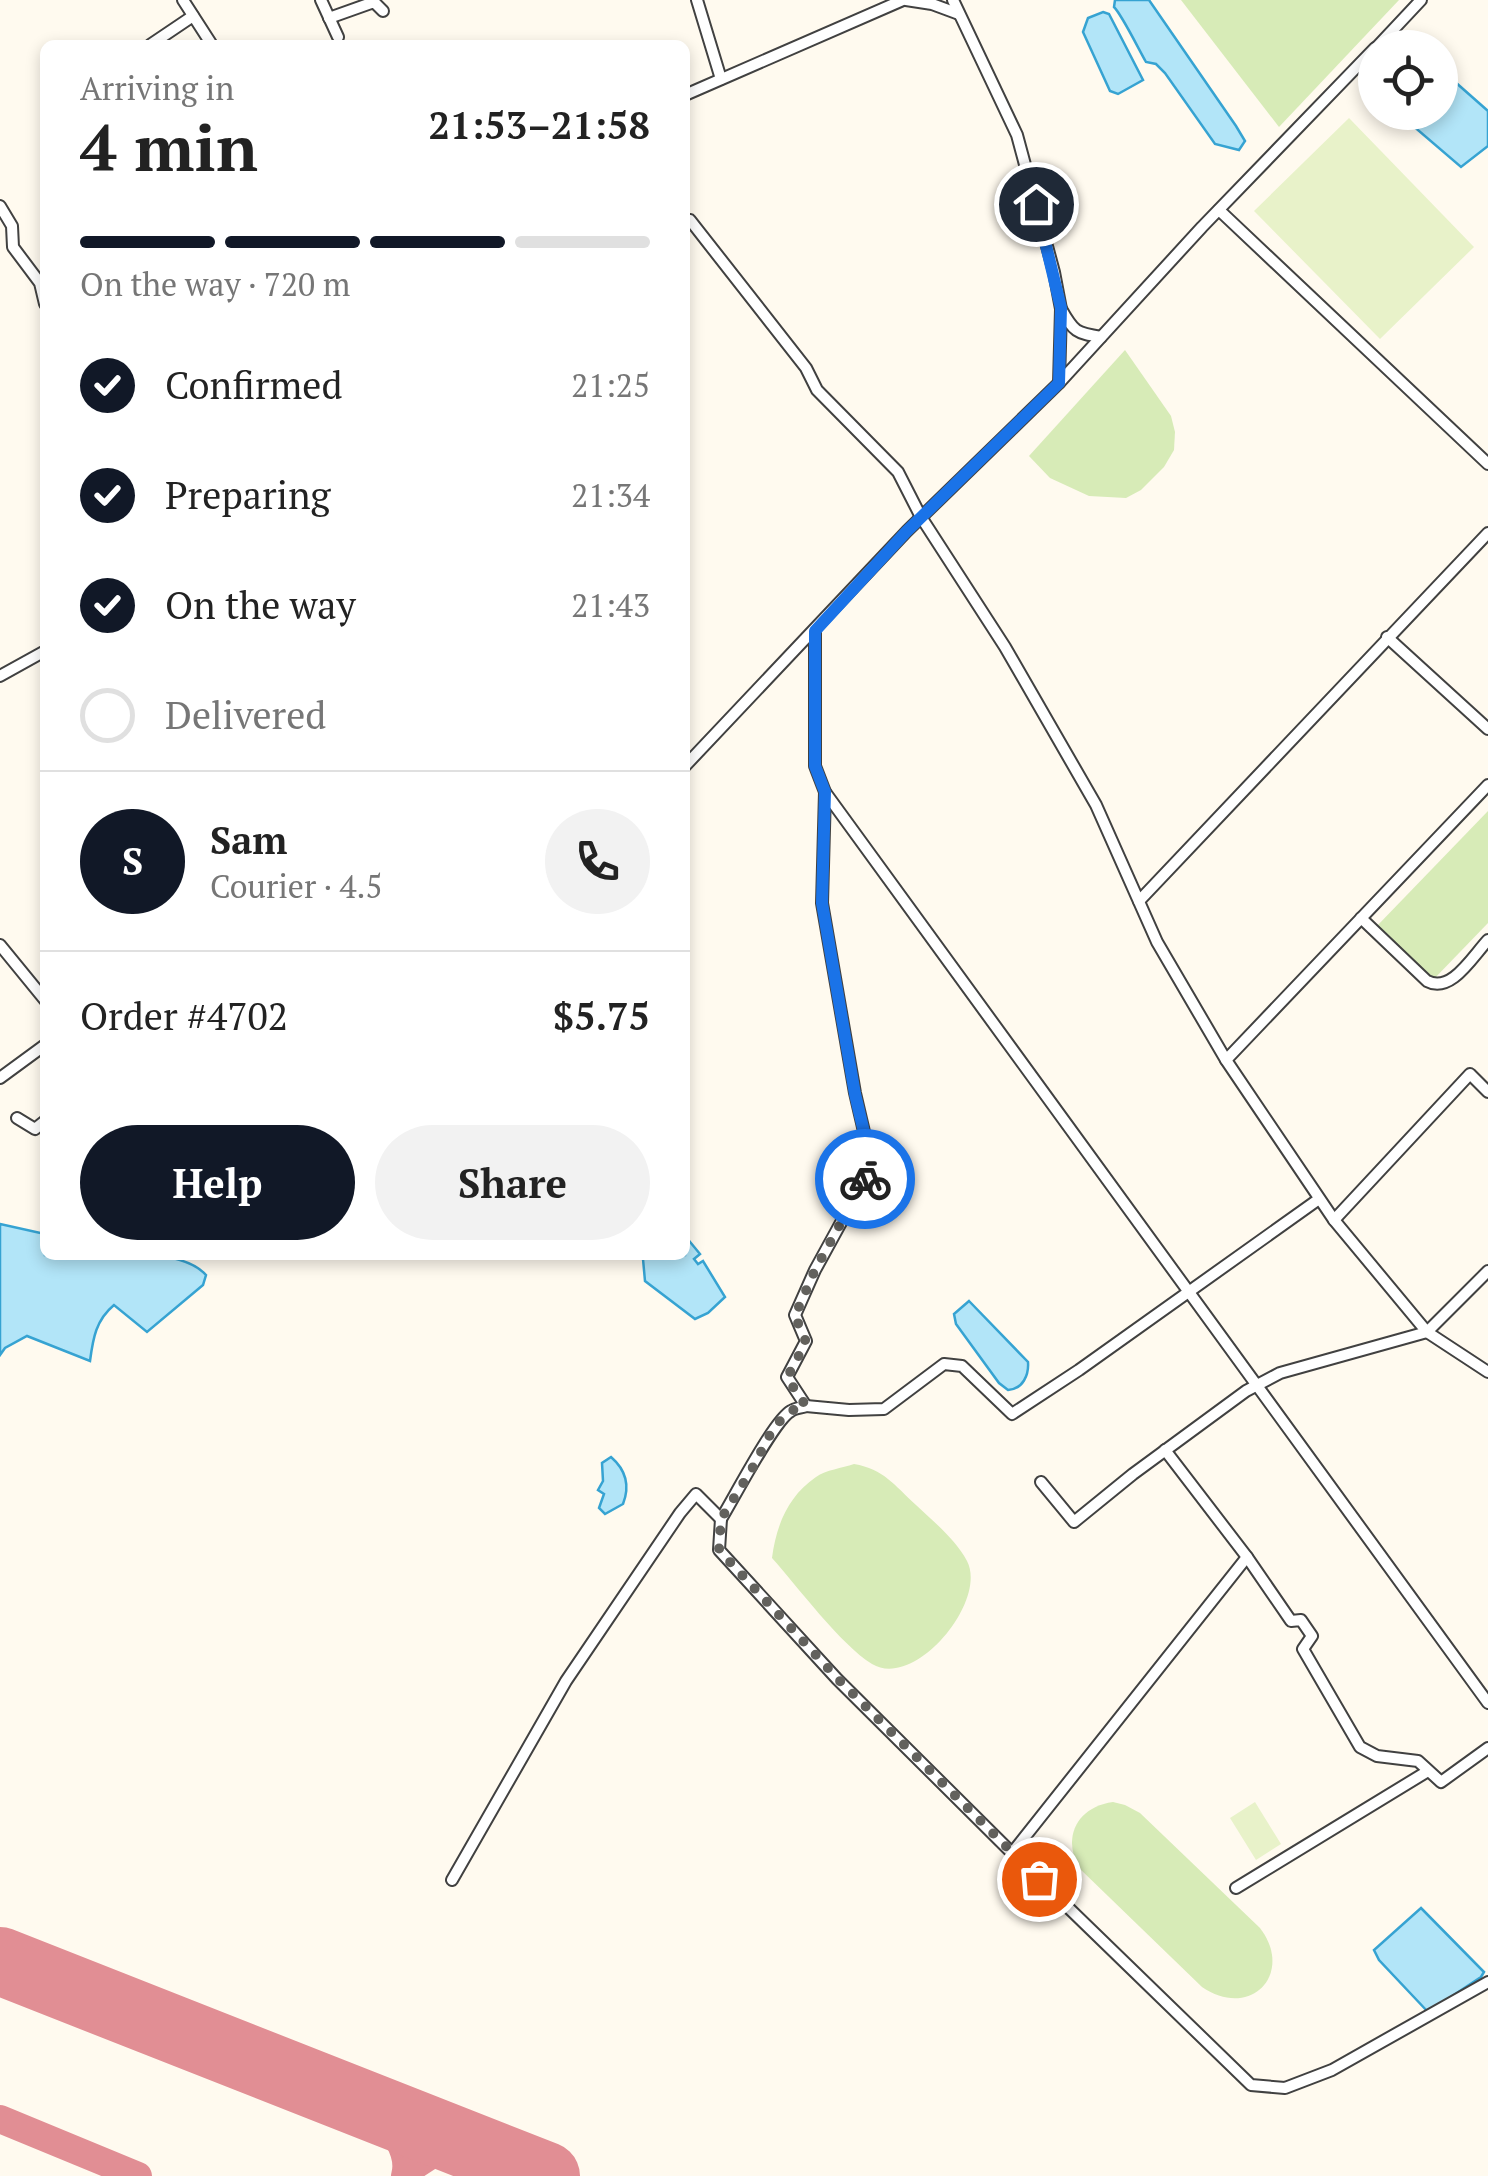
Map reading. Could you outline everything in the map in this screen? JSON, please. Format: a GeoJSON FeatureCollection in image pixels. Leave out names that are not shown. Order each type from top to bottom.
{"type":"FeatureCollection","features":[{"type":"Feature","properties":{"kind":"street"},"geometry":{"type":"LineString","coordinates":[[183,0],[209,40]]}},
{"type":"Feature","properties":{"kind":"street"},"geometry":{"type":"LineString","coordinates":[[321,0],[338,37]]}},
{"type":"Feature","properties":{"kind":"street"},"geometry":{"type":"LineString","coordinates":[[697,0],[721,79]]}},
{"type":"Feature","properties":{"kind":"street"},"geometry":{"type":"LineString","coordinates":[[690,93],[904,0],[932,4],[959,14]]}},
{"type":"Feature","properties":{"kind":"street"},"geometry":{"type":"LineString","coordinates":[[953,0],[1017,134],[1061,308],[1059,383]]}},
{"type":"Feature","properties":{"kind":"street"},"geometry":{"type":"LineString","coordinates":[[1393,30],[1422,0]]}},
{"type":"Feature","properties":{"kind":"street"},"geometry":{"type":"LineString","coordinates":[[329,18],[374,2],[383,11]]}},
{"type":"Feature","properties":{"kind":"street"},"geometry":{"type":"LineString","coordinates":[[157,40],[193,16]]}},
{"type":"Feature","properties":{"kind":"street"},"geometry":{"type":"LineString","coordinates":[[690,761],[922,517],[1059,383],[1358,66]]}},
{"type":"Feature","properties":{"kind":"street"},"geometry":{"type":"LineString","coordinates":[[0,206],[12,226],[13,247],[40,283]]}},
{"type":"Feature","properties":{"kind":"street"},"geometry":{"type":"LineString","coordinates":[[1219,210],[1488,464]]}},
{"type":"Feature","properties":{"kind":"street"},"geometry":{"type":"LineString","coordinates":[[690,222],[806,368],[816,390],[898,472],[1096,805],[1158,942],[1226,1060],[1334,1220],[1426,1332],[1488,1372]]}},
{"type":"Feature","properties":{"kind":"street"},"geometry":{"type":"LineString","coordinates":[[1061,308],[1072,329],[1101,336]]}},
{"type":"Feature","properties":{"kind":"street"},"geometry":{"type":"LineString","coordinates":[[1139,901],[1488,533]]}},
{"type":"Feature","properties":{"kind":"street"},"geometry":{"type":"LineString","coordinates":[[815,631],[815,766],[825,792],[1488,1703]]}},
{"type":"Feature","properties":{"kind":"street"},"geometry":{"type":"LineString","coordinates":[[1387,636],[1488,729]]}},
{"type":"Feature","properties":{"kind":"street"},"geometry":{"type":"LineString","coordinates":[[0,676],[40,654]]}},
{"type":"Feature","properties":{"kind":"street"},"geometry":{"type":"LineString","coordinates":[[1226,1060],[1488,785]]}},
{"type":"Feature","properties":{"kind":"street"},"geometry":{"type":"LineString","coordinates":[[806,1406],[787,1378],[806,1342],[795,1316],[815,1270],[872,1166],[855,1094],[822,903],[825,792]]}},
{"type":"Feature","properties":{"kind":"street"},"geometry":{"type":"LineString","coordinates":[[1361,918],[1427,982],[1437,986],[1447,985],[1488,940]]}},
{"type":"Feature","properties":{"kind":"street"},"geometry":{"type":"LineString","coordinates":[[0,945],[40,994]]}},
{"type":"Feature","properties":{"kind":"street"},"geometry":{"type":"LineString","coordinates":[[0,1078],[40,1050]]}},
{"type":"Feature","properties":{"kind":"street"},"geometry":{"type":"LineString","coordinates":[[1334,1220],[1470,1074],[1488,1092]]}},
{"type":"Feature","properties":{"kind":"street"},"geometry":{"type":"LineString","coordinates":[[18,1118],[35,1129],[40,1126]]}},
{"type":"Feature","properties":{"kind":"street"},"geometry":{"type":"LineString","coordinates":[[1319,1198],[1012,1414],[962,1366],[944,1364],[884,1409],[806,1406],[790,1411],[774,1427],[721,1519],[719,1550],[838,1679],[1012,1854],[1251,2085],[1285,2088],[1332,2070],[1488,1982]]}},
{"type":"Feature","properties":{"kind":"street"},"geometry":{"type":"LineString","coordinates":[[1041,1482],[1074,1522],[1246,1390],[1280,1373],[1426,1332],[1488,1270]]}},
{"type":"Feature","properties":{"kind":"street"},"geometry":{"type":"LineString","coordinates":[[1166,1450],[1248,1557],[1290,1621],[1302,1620],[1312,1636],[1303,1649],[1360,1746],[1377,1756],[1418,1760],[1441,1782],[1488,1748]]}},
{"type":"Feature","properties":{"kind":"street"},"geometry":{"type":"LineString","coordinates":[[452,1880],[566,1681],[680,1513],[696,1494],[721,1519]]}},
{"type":"Feature","properties":{"kind":"street"},"geometry":{"type":"LineString","coordinates":[[1012,1854],[1248,1557]]}},
{"type":"Feature","properties":{"kind":"street"},"geometry":{"type":"LineString","coordinates":[[1236,1888],[1428,1770]]}},
{"type":"Feature","properties":{"kind":"green space"},"geometry":{"type":"Polygon","coordinates":[[[1181,0],[1399,0],[1371,30],[1358,30],[1358,43],[1279,127],[1181,0]]]}},
{"type":"Feature","properties":{"kind":"green space"},"geometry":{"type":"Polygon","coordinates":[[[1349,118],[1474,247],[1380,339],[1254,211],[1349,118]]]}},
{"type":"Feature","properties":{"kind":"green space"},"geometry":{"type":"Polygon","coordinates":[[[1125,350],[1171,416],[1174,450],[1164,467],[1141,490],[1126,498],[1089,496],[1050,478],[1029,456],[1125,350]]]}},
{"type":"Feature","properties":{"kind":"green space"},"geometry":{"type":"Polygon","coordinates":[[[1488,811],[1488,923],[1432,981],[1376,927],[1488,811]]]}},
{"type":"Feature","properties":{"kind":"green space"},"geometry":{"type":"Polygon","coordinates":[[[854,1464],[888,1479],[937,1524],[962,1553],[971,1578],[958,1618],[944,1637],[908,1664],[889,1669],[872,1664],[847,1643],[772,1558],[780,1523],[798,1493],[820,1475],[854,1464]]]}},
{"type":"Feature","properties":{"kind":"green space"},"geometry":{"type":"Polygon","coordinates":[[[1113,1802],[1140,1813],[1260,1928],[1270,1945],[1272,1961],[1270,1976],[1262,1987],[1251,1995],[1236,1998],[1220,1996],[1202,1987],[1079,1868],[1072,1845],[1076,1825],[1090,1810],[1113,1802]]]}},
{"type":"Feature","properties":{"kind":"green space"},"geometry":{"type":"Polygon","coordinates":[[[1255,1802],[1281,1844],[1256,1860],[1230,1818],[1255,1802]]]}},
{"type":"Feature","properties":{"kind":"water"},"geometry":{"type":"Polygon","coordinates":[[[1115,0],[1149,0],[1245,141],[1239,150],[1215,144],[1165,73],[1156,64],[1146,62],[1114,7],[1115,0]]]}},
{"type":"Feature","properties":{"kind":"water"},"geometry":{"type":"Polygon","coordinates":[[[1103,12],[1109,14],[1143,80],[1118,94],[1110,91],[1083,32],[1088,18],[1103,12]]]}},
{"type":"Feature","properties":{"kind":"water"},"geometry":{"type":"Polygon","coordinates":[[[1458,85],[1488,111],[1488,146],[1461,167],[1418,130],[1458,130],[1458,85]]]}},
{"type":"Feature","properties":{"kind":"water"},"geometry":{"type":"Polygon","coordinates":[[[0,1224],[40,1233],[40,1260],[179,1260],[206,1275],[203,1285],[147,1332],[114,1305],[96,1330],[90,1361],[27,1336],[0,1355],[0,1224]]]}},
{"type":"Feature","properties":{"kind":"water"},"geometry":{"type":"Polygon","coordinates":[[[690,1242],[700,1254],[694,1259],[698,1264],[703,1261],[725,1297],[695,1319],[645,1281],[643,1260],[690,1260],[690,1242]]]}},
{"type":"Feature","properties":{"kind":"water"},"geometry":{"type":"Polygon","coordinates":[[[969,1301],[1028,1362],[1026,1376],[1018,1387],[1008,1390],[999,1383],[956,1324],[954,1314],[969,1301]]]}},
{"type":"Feature","properties":{"kind":"water"},"geometry":{"type":"Polygon","coordinates":[[[611,1457],[623,1473],[626,1491],[623,1504],[605,1514],[599,1508],[604,1494],[598,1490],[603,1481],[602,1463],[611,1457]]]}},
{"type":"Feature","properties":{"kind":"water"},"geometry":{"type":"Polygon","coordinates":[[[1421,1908],[1484,1972],[1428,2012],[1374,1950],[1421,1908]]]}},
{"type":"Feature","properties":{"kind":"taxiway"},"geometry":{"type":"LineString","coordinates":[[375,2109],[403,2149],[405,2176]]}},
{"type":"Feature","properties":{"kind":"taxiway"},"geometry":{"type":"LineString","coordinates":[[0,2119],[138,2176]]}},
{"type":"Feature","properties":{"kind":"taxiway"},"geometry":{"type":"LineString","coordinates":[[408,2170],[437,2151],[477,2149]]}},
{"type":"Feature","properties":{"kind":"runway"},"geometry":{"type":"LineString","coordinates":[[0,1961],[546,2176]]}},
{"type":"Feature","properties":{"kind":"way so far"},"geometry":{"type":"LineString","coordinates":[[865,1179],[815,1270],[795,1316],[806,1342],[787,1378],[806,1406],[790,1411],[774,1427],[721,1519],[719,1550],[838,1679],[1039,1879]]}},
{"type":"Feature","properties":{"kind":"route"},"geometry":{"type":"LineString","coordinates":[[865,1179],[872,1166],[855,1094],[822,903],[825,792],[815,766],[815,631],[906,532],[1059,383],[1061,308],[1036,204]]}}]}
